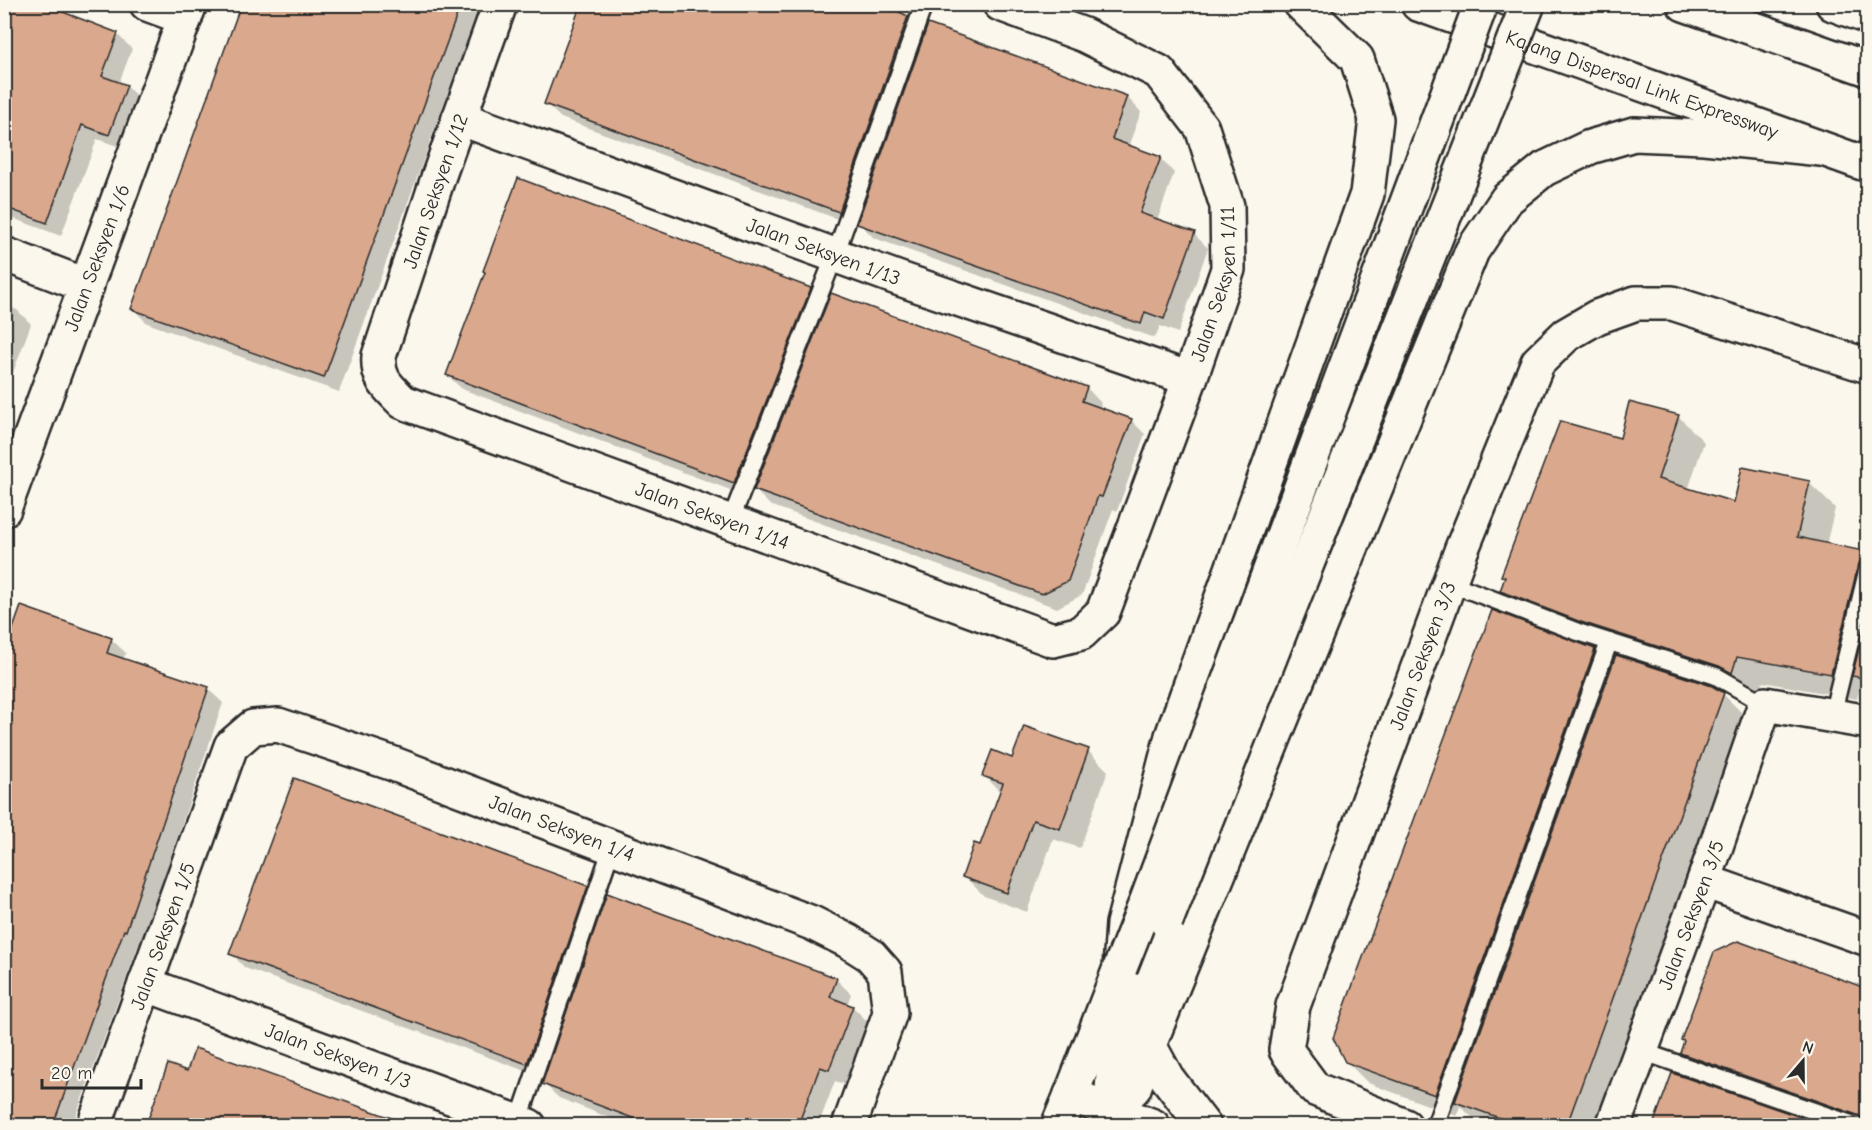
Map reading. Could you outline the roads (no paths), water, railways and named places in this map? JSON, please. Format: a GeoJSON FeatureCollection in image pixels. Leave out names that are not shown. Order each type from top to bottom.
{"type":"FeatureCollection","features":[{"type":"Feature","properties":{"kind":"main road"},"geometry":{"type":"LineString","coordinates":[[147,4],[187,11]]}},
{"type":"Feature","properties":{"kind":"main road","name":"Jalan Seksyen 1/12"},"geometry":{"type":"LineString","coordinates":[[382,378],[378,368],[379,356],[500,4]]}},
{"type":"Feature","properties":{"kind":"main road","name":"Jalan Seksyen 1/11"},"geometry":{"type":"LineString","coordinates":[[1000,4],[1084,35],[1159,72],[1202,128],[1227,206],[1228,269],[1190,379],[1103,612],[1081,633],[1053,640]]}},
{"type":"Feature","properties":{"kind":"main road"},"geometry":{"type":"LineString","coordinates":[[1120,968],[1123,924],[1172,736],[1367,194],[1376,119],[1357,59],[1301,4]]}},
{"type":"Feature","properties":{"kind":"main road","name":"Kajang Dispersal Link Expressway"},"geometry":{"type":"LineString","coordinates":[[1418,4],[1868,165]]}},
{"type":"Feature","properties":{"kind":"main road"},"geometry":{"type":"LineString","coordinates":[[1058,1125],[1156,878],[1481,4]]}},
{"type":"Feature","properties":{"kind":"main road"},"geometry":{"type":"LineString","coordinates":[[1109,1118],[1113,1074],[1166,921],[1528,4]]}},
{"type":"Feature","properties":{"kind":"main road"},"geometry":{"type":"LineString","coordinates":[[1684,4],[1868,69]]}},
{"type":"Feature","properties":{"kind":"main road"},"geometry":{"type":"LineString","coordinates":[[1833,4],[1868,17]]}},
{"type":"Feature","properties":{"kind":"main road","name":"Jalan Seksyen 1/6"},"geometry":{"type":"LineString","coordinates":[[4,509],[187,11]]}},
{"type":"Feature","properties":{"kind":"main road","name":"Jalan Seksyen 1/13"},"geometry":{"type":"LineString","coordinates":[[459,118],[836,255],[1190,379]]}},
{"type":"Feature","properties":{"kind":"main road"},"geometry":{"type":"LineString","coordinates":[[1109,1118],[1134,1088],[1149,1045],[1472,251],[1507,199],[1544,169],[1590,147],[1634,134],[1704,137],[1821,149]]}},
{"type":"Feature","properties":{"kind":"main road"},"geometry":{"type":"LineString","coordinates":[[4,254],[87,286]]}},
{"type":"Feature","properties":{"kind":"main road","name":"Jalan Seksyen 3/3"},"geometry":{"type":"LineString","coordinates":[[1405,1125],[1315,1089],[1286,1050],[1293,1006],[1450,584],[1538,362],[1566,334],[1597,317],[1636,303],[1672,303],[1868,366]]}},
{"type":"Feature","properties":{"kind":"main road","name":"Jalan Seksyen 1/14"},"geometry":{"type":"LineString","coordinates":[[382,378],[403,402],[1053,640]]}},
{"type":"Feature","properties":{"kind":"main road"},"geometry":{"type":"LineString","coordinates":[[1765,704],[1868,722]]}},
{"type":"Feature","properties":{"kind":"main road","name":"Jalan Seksyen 3/5"},"geometry":{"type":"LineString","coordinates":[[1613,1125],[1704,881],[1765,704]]}},
{"type":"Feature","properties":{"kind":"main road","name":"Jalan Seksyen 1/4"},"geometry":{"type":"LineString","coordinates":[[231,746],[253,727],[278,725],[391,764],[612,847],[812,923],[848,940],[870,955],[885,972],[890,1013],[849,1125]]}},
{"type":"Feature","properties":{"kind":"main road","name":"Jalan Seksyen 1/5"},"geometry":{"type":"LineString","coordinates":[[94,1125],[231,746]]}},
{"type":"Feature","properties":{"kind":"main road"},"geometry":{"type":"LineString","coordinates":[[1704,881],[1868,939]]}},
{"type":"Feature","properties":{"kind":"main road","name":"Jalan Seksyen 1/3"},"geometry":{"type":"LineString","coordinates":[[145,984],[522,1124]]}},
{"type":"Feature","properties":{"kind":"main road"},"geometry":{"type":"LineString","coordinates":[[1149,1045],[1167,1078],[1204,1125]]}},
{"type":"Feature","properties":{"kind":"main road"},"geometry":{"type":"LineString","coordinates":[[1071,1095],[1109,1118],[1153,1125]]}},
{"type":"Feature","properties":{"kind":"lane"},"geometry":{"type":"LineString","coordinates":[[730,522],[836,255],[924,4]]}},
{"type":"Feature","properties":{"kind":"lane"},"geometry":{"type":"LineString","coordinates":[[1832,716],[1868,568]]}},
{"type":"Feature","properties":{"kind":"lane"},"geometry":{"type":"LineString","coordinates":[[1450,584],[1609,642],[1716,676],[1765,704]]}},
{"type":"Feature","properties":{"kind":"lane"},"geometry":{"type":"LineString","coordinates":[[1435,1125],[1609,642]]}},
{"type":"Feature","properties":{"kind":"lane"},"geometry":{"type":"LineString","coordinates":[[522,1124],[612,847]]}},
{"type":"Feature","properties":{"kind":"lane"},"geometry":{"type":"LineString","coordinates":[[1641,1051],[1857,1125]]}}]}
